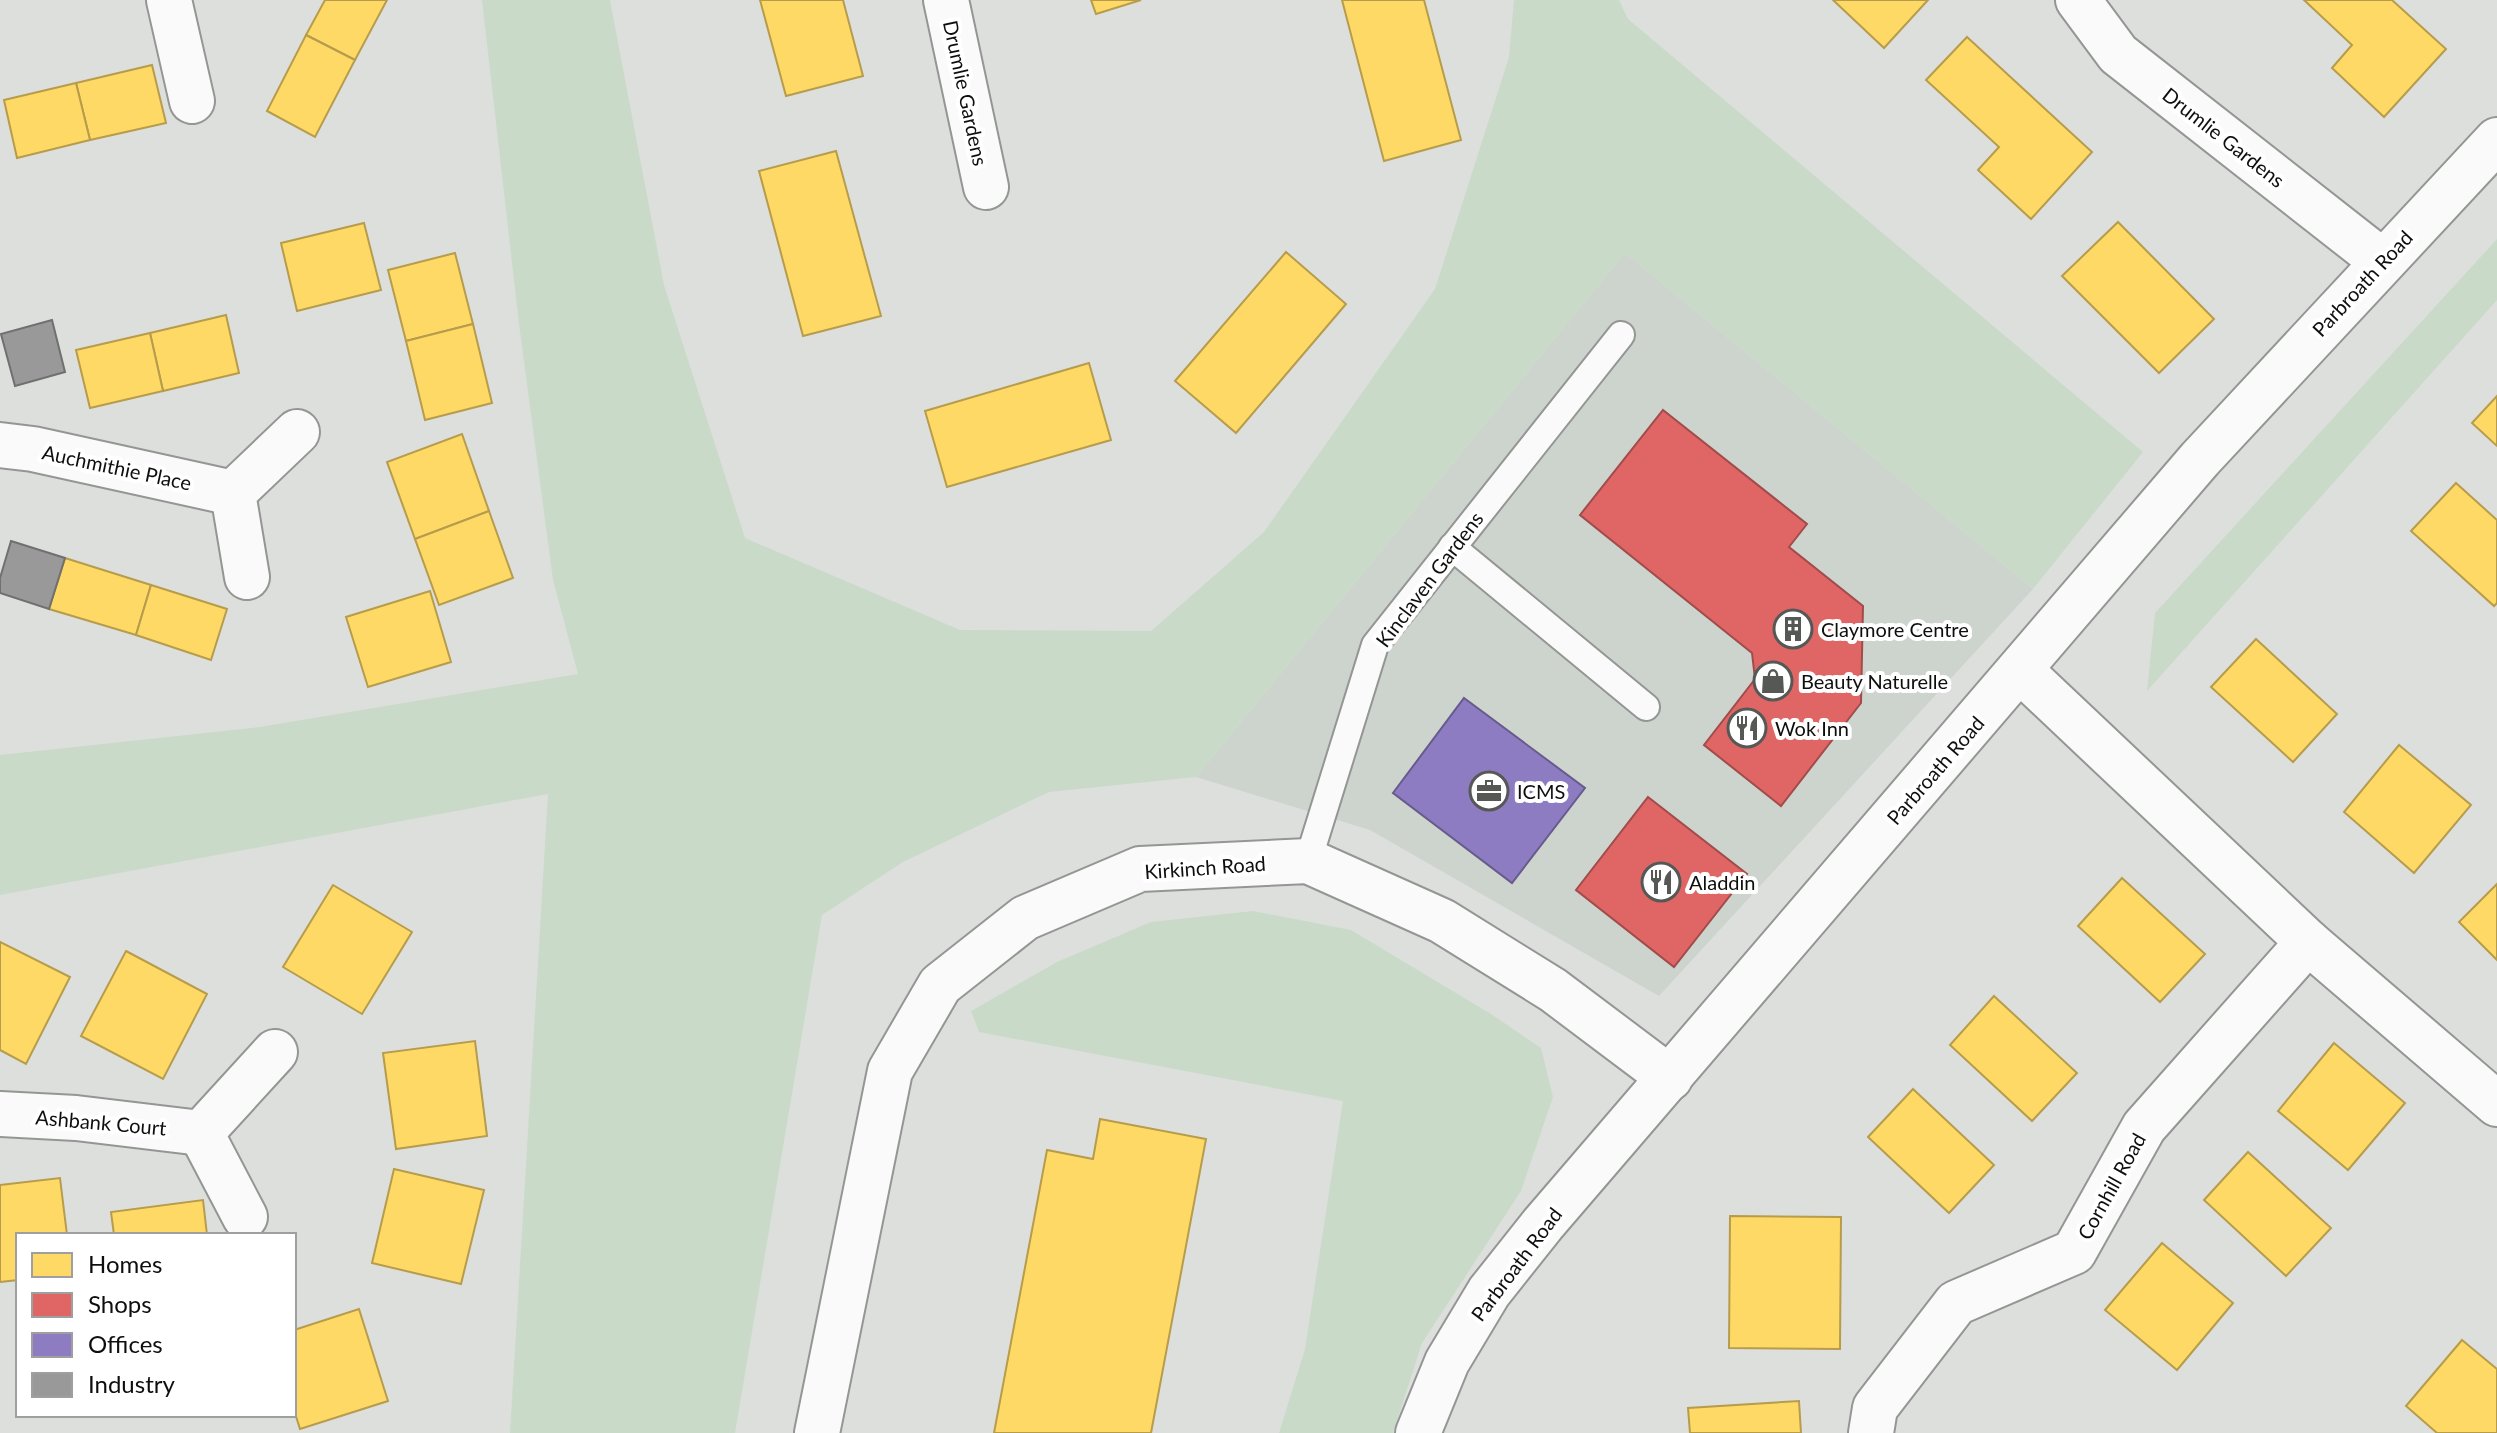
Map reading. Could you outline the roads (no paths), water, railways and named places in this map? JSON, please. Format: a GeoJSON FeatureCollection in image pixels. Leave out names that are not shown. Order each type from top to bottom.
{"type":"FeatureCollection","features":[{"type":"Feature","properties":{"kind":"street"},"geometry":{"type":"LineString","coordinates":[[169,0],[192,101]]}},
{"type":"Feature","properties":{"kind":"street","name":"Drumlie Gardens"},"geometry":{"type":"LineString","coordinates":[[946,0],[986,187]]}},
{"type":"Feature","properties":{"kind":"street","name":"Drumlie Gardens"},"geometry":{"type":"LineString","coordinates":[[2078,0],[2118,54],[2382,261]]}},
{"type":"Feature","properties":{"kind":"street","name":"Parbroath Road"},"geometry":{"type":"LineString","coordinates":[[1418,1433],[1447,1362],[1489,1292],[1543,1224],[2200,459],[2497,140]]}},
{"type":"Feature","properties":{"kind":"street"},"geometry":{"type":"LineString","coordinates":[[247,577],[233,493],[297,432]]}},
{"type":"Feature","properties":{"kind":"street","name":"Auchmithie Place"},"geometry":{"type":"LineString","coordinates":[[0,445],[80,458],[233,493]]}},
{"type":"Feature","properties":{"kind":"street"},"geometry":{"type":"LineString","coordinates":[[2020,670],[2308,942],[2497,1104]]}},
{"type":"Feature","properties":{"kind":"street","name":"Kirkinch Road"},"geometry":{"type":"LineString","coordinates":[[817,1433],[890,1071],[940,985],[1025,918],[1140,869],[1308,861],[1442,921],[1553,990],[1670,1078]]}},
{"type":"Feature","properties":{"kind":"street","name":"Cornhill Road"},"geometry":{"type":"LineString","coordinates":[[1871,1433],[1875,1408],[1956,1303],[2074,1252],[2144,1127],[2308,942]]}},
{"type":"Feature","properties":{"kind":"street"},"geometry":{"type":"LineString","coordinates":[[245,1217],[201,1133],[275,1052]]}},
{"type":"Feature","properties":{"kind":"street","name":"Ashbank Court"},"geometry":{"type":"LineString","coordinates":[[0,1114],[76,1118],[201,1133]]}},
{"type":"Feature","properties":{"kind":"lane","name":"Kinclaven Gardens"},"geometry":{"type":"LineString","coordinates":[[1308,861],[1375,645],[1621,335]]}},
{"type":"Feature","properties":{"kind":"lane"},"geometry":{"type":"LineString","coordinates":[[1452,547],[1646,707]]}},
{"type":"Feature","properties":{"kind":"place","name":"Claymore Centre"},"geometry":{"type":"Point","coordinates":[1793,629]}},
{"type":"Feature","properties":{"kind":"place","name":"Beauty Naturelle"},"geometry":{"type":"Point","coordinates":[1773,681]}},
{"type":"Feature","properties":{"kind":"place","name":"Wok Inn"},"geometry":{"type":"Point","coordinates":[1747,728]}},
{"type":"Feature","properties":{"kind":"place","name":"ICMS"},"geometry":{"type":"Point","coordinates":[1489,791]}},
{"type":"Feature","properties":{"kind":"place","name":"Aladdin"},"geometry":{"type":"Point","coordinates":[1661,882]}}]}
